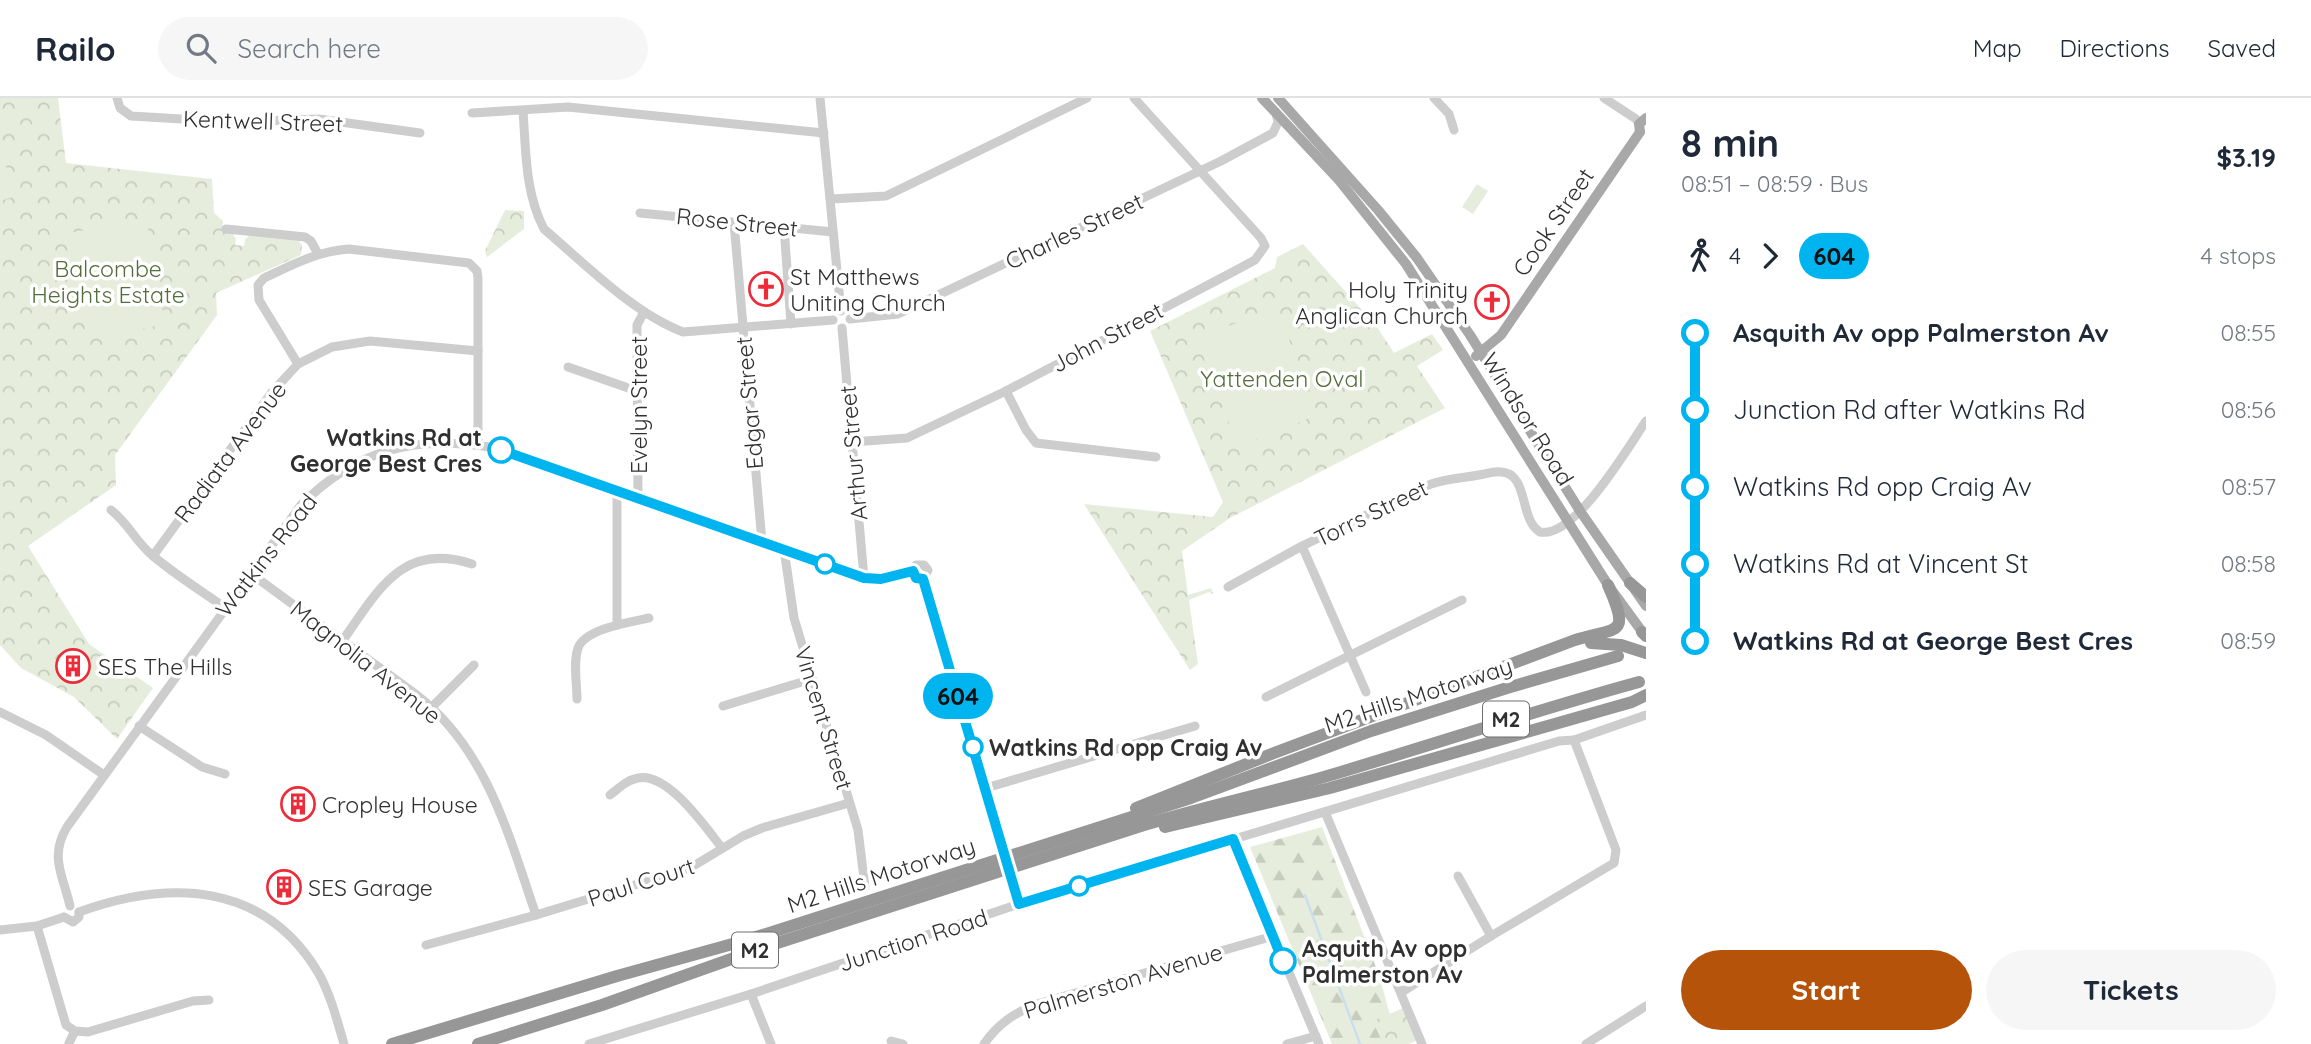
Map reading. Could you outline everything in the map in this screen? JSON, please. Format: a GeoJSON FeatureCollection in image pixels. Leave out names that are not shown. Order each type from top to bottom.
{"type":"FeatureCollection","features":[{"type":"Feature","properties":{"kind":"highway"},"geometry":{"type":"LineString","coordinates":[[1630,583],[1646,597]]}},
{"type":"Feature","properties":{"kind":"highway"},"geometry":{"type":"LineString","coordinates":[[1055,842],[1274,753],[1575,640],[1614,630],[1619,623],[1619,613],[1608,584]]}},
{"type":"Feature","properties":{"kind":"highway"},"geometry":{"type":"LineString","coordinates":[[1546,653],[1591,643],[1621,645],[1646,653]]}},
{"type":"Feature","properties":{"kind":"highway","name":"M2 Hills Motorway"},"geometry":{"type":"LineString","coordinates":[[392,1044],[747,940],[1191,798],[1371,731],[1618,656]]}},
{"type":"Feature","properties":{"kind":"highway","name":"M2 Hills Motorway"},"geometry":{"type":"LineString","coordinates":[[478,1044],[602,1005],[758,949],[1196,809],[1319,778],[1496,722],[1639,682]]}},
{"type":"Feature","properties":{"kind":"highway"},"geometry":{"type":"LineString","coordinates":[[1033,861],[1368,778],[1645,697]]}},
{"type":"Feature","properties":{"kind":"main road","name":"Windsor Road"},"geometry":{"type":"LineString","coordinates":[[1262,98],[1338,179],[1386,237],[1424,290],[1567,521],[1645,635]]}},
{"type":"Feature","properties":{"kind":"main road","name":"Windsor Road"},"geometry":{"type":"LineString","coordinates":[[1278,98],[1398,234],[1444,295],[1580,511],[1646,606]]}},
{"type":"Feature","properties":{"kind":"main road","name":"Cook Street"},"geometry":{"type":"LineString","coordinates":[[1468,361],[1501,335],[1643,127]]}},
{"type":"Feature","properties":{"kind":"street","name":"Kentwell Street"},"geometry":{"type":"LineString","coordinates":[[117,98],[120,108],[131,116],[232,122],[319,118],[420,133]]}},
{"type":"Feature","properties":{"kind":"street"},"geometry":{"type":"LineString","coordinates":[[820,98],[841,311]]}},
{"type":"Feature","properties":{"kind":"street"},"geometry":{"type":"LineString","coordinates":[[831,199],[886,196],[1087,98]]}},
{"type":"Feature","properties":{"kind":"street"},"geometry":{"type":"LineString","coordinates":[[1134,98],[1202,172]]}},
{"type":"Feature","properties":{"kind":"street"},"geometry":{"type":"LineString","coordinates":[[1434,98],[1449,114],[1454,130]]}},
{"type":"Feature","properties":{"kind":"street"},"geometry":{"type":"LineString","coordinates":[[1604,98],[1636,119],[1643,127]]}},
{"type":"Feature","properties":{"kind":"street"},"geometry":{"type":"LineString","coordinates":[[472,113],[568,107],[824,133]]}},
{"type":"Feature","properties":{"kind":"street"},"geometry":{"type":"LineString","coordinates":[[523,111],[529,184],[537,216],[544,229],[644,312],[682,332],[833,320]]}},
{"type":"Feature","properties":{"kind":"street","name":"Charles Street"},"geometry":{"type":"LineString","coordinates":[[850,319],[898,314],[1202,172],[1273,133],[1278,122],[1276,113]]}},
{"type":"Feature","properties":{"kind":"street","name":"John Street"},"geometry":{"type":"LineString","coordinates":[[852,442],[907,438],[1006,391],[1260,256],[1264,242],[1202,172]]}},
{"type":"Feature","properties":{"kind":"street","name":"Rose Street"},"geometry":{"type":"LineString","coordinates":[[640,212],[834,232]]}},
{"type":"Feature","properties":{"kind":"street","name":"Edgar Street"},"geometry":{"type":"LineString","coordinates":[[734,223],[762,542]]}},
{"type":"Feature","properties":{"kind":"street"},"geometry":{"type":"LineString","coordinates":[[784,227],[791,324]]}},
{"type":"Feature","properties":{"kind":"street"},"geometry":{"type":"LineString","coordinates":[[226,229],[305,237],[311,241],[318,254]]}},
{"type":"Feature","properties":{"kind":"street"},"geometry":{"type":"LineString","coordinates":[[298,364],[259,300],[258,285],[264,278],[318,254],[349,249],[469,262],[477,271],[478,278],[478,445]]}},
{"type":"Feature","properties":{"kind":"street"},"geometry":{"type":"LineString","coordinates":[[833,320],[837,327],[848,325],[850,319],[841,311]]}},
{"type":"Feature","properties":{"kind":"street"},"geometry":{"type":"LineString","coordinates":[[833,320],[836,313],[841,311]]}},
{"type":"Feature","properties":{"kind":"street","name":"Evelyn Street"},"geometry":{"type":"LineString","coordinates":[[638,499],[637,325],[644,312]]}},
{"type":"Feature","properties":{"kind":"street","name":"Arthur Street"},"geometry":{"type":"LineString","coordinates":[[842,328],[864,578]]}},
{"type":"Feature","properties":{"kind":"street","name":"Radiata Avenue"},"geometry":{"type":"LineString","coordinates":[[153,556],[272,392],[298,364],[332,347],[370,341],[478,351]]}},
{"type":"Feature","properties":{"kind":"street"},"geometry":{"type":"LineString","coordinates":[[568,368],[637,391]]}},
{"type":"Feature","properties":{"kind":"street"},"geometry":{"type":"LineString","coordinates":[[1006,391],[1026,430],[1036,443],[1156,457]]}},
{"type":"Feature","properties":{"kind":"street"},"geometry":{"type":"LineString","coordinates":[[1567,521],[1591,502],[1646,421]]}},
{"type":"Feature","properties":{"kind":"street","name":"Watkins Road"},"geometry":{"type":"LineString","coordinates":[[70,906],[57,859],[59,841],[66,827],[224,607],[301,505],[331,477],[371,456],[412,444],[446,442],[501,450],[864,578],[881,579],[913,571],[916,565],[923,565],[928,570],[923,579],[986,788]]}},
{"type":"Feature","properties":{"kind":"street","name":"Torrs Street"},"geometry":{"type":"LineString","coordinates":[[1228,587],[1302,547],[1431,484],[1496,472],[1507,473],[1516,481],[1535,529],[1551,532],[1567,521]]}},
{"type":"Feature","properties":{"kind":"street"},"geometry":{"type":"LineString","coordinates":[[617,491],[617,625]]}},
{"type":"Feature","properties":{"kind":"street"},"geometry":{"type":"LineString","coordinates":[[111,510],[125,520],[153,556],[224,607]]}},
{"type":"Feature","properties":{"kind":"street"},"geometry":{"type":"LineString","coordinates":[[1302,547],[1366,692]]}},
{"type":"Feature","properties":{"kind":"street","name":"Vincent Street"},"geometry":{"type":"LineString","coordinates":[[784,549],[794,618],[858,830],[865,887]]}},
{"type":"Feature","properties":{"kind":"street"},"geometry":{"type":"LineString","coordinates":[[343,640],[386,582],[399,570],[436,558],[457,559],[472,564]]}},
{"type":"Feature","properties":{"kind":"street","name":"Magnolia Avenue"},"geometry":{"type":"LineString","coordinates":[[250,573],[432,707],[477,764],[491,789],[536,915]]}},
{"type":"Feature","properties":{"kind":"street"},"geometry":{"type":"LineString","coordinates":[[1266,697],[1462,600]]}},
{"type":"Feature","properties":{"kind":"street"},"geometry":{"type":"LineString","coordinates":[[577,699],[579,645],[588,635],[649,618]]}},
{"type":"Feature","properties":{"kind":"street"},"geometry":{"type":"LineString","coordinates":[[432,707],[474,665]]}},
{"type":"Feature","properties":{"kind":"street"},"geometry":{"type":"LineString","coordinates":[[723,706],[812,679]]}},
{"type":"Feature","properties":{"kind":"street"},"geometry":{"type":"LineString","coordinates":[[0,712],[46,735],[104,775]]}},
{"type":"Feature","properties":{"kind":"street","name":"Junction Road"},"geometry":{"type":"LineString","coordinates":[[589,1044],[751,994],[1019,904],[1559,741],[1574,740],[1646,715]]}},
{"type":"Feature","properties":{"kind":"street"},"geometry":{"type":"LineString","coordinates":[[139,726],[202,767],[225,774]]}},
{"type":"Feature","properties":{"kind":"street"},"geometry":{"type":"LineString","coordinates":[[1019,904],[986,788],[1195,726]]}},
{"type":"Feature","properties":{"kind":"street"},"geometry":{"type":"LineString","coordinates":[[1402,992],[1614,863],[1616,850],[1574,740]]}},
{"type":"Feature","properties":{"kind":"street"},"geometry":{"type":"LineString","coordinates":[[610,795],[623,784],[640,777],[654,780],[683,800],[722,848]]}},
{"type":"Feature","properties":{"kind":"street","name":"Paul Court"},"geometry":{"type":"LineString","coordinates":[[426,945],[690,868],[762,828],[849,803]]}},
{"type":"Feature","properties":{"kind":"street"},"geometry":{"type":"LineString","coordinates":[[1325,812],[1422,1044]]}},
{"type":"Feature","properties":{"kind":"street"},"geometry":{"type":"LineString","coordinates":[[1233,839],[1318,1040],[1287,1044]]}},
{"type":"Feature","properties":{"kind":"street"},"geometry":{"type":"LineString","coordinates":[[1458,876],[1491,936]]}},
{"type":"Feature","properties":{"kind":"street"},"geometry":{"type":"LineString","coordinates":[[79,912],[151,893],[177,891],[205,894],[246,907],[280,928],[310,960],[326,988],[343,1042]]}},
{"type":"Feature","properties":{"kind":"street"},"geometry":{"type":"LineString","coordinates":[[64,917],[65,909],[70,906],[79,912]]}},
{"type":"Feature","properties":{"kind":"street"},"geometry":{"type":"LineString","coordinates":[[0,930],[37,926],[64,917],[73,922],[79,917],[79,912]]}},
{"type":"Feature","properties":{"kind":"street"},"geometry":{"type":"LineString","coordinates":[[37,926],[66,1025],[75,1031],[88,1032],[193,1001],[209,1000]]}},
{"type":"Feature","properties":{"kind":"street","name":"Palmerston Avenue"},"geometry":{"type":"LineString","coordinates":[[984,1044],[1007,1019],[1037,1004],[1273,936]]}},
{"type":"Feature","properties":{"kind":"street"},"geometry":{"type":"LineString","coordinates":[[751,994],[771,1044]]}},
{"type":"Feature","properties":{"kind":"street"},"geometry":{"type":"LineString","coordinates":[[1586,1044],[1646,1006]]}},
{"type":"Feature","properties":{"kind":"street"},"geometry":{"type":"LineString","coordinates":[[69,1043],[75,1031]]}},
{"type":"Feature","properties":{"kind":"street"},"geometry":{"type":"LineString","coordinates":[[891,1041],[902,1044]]}},
{"type":"Feature","properties":{"kind":"green space","name":"Balcombe Heights Estate"},"geometry":{"type":"Polygon","coordinates":[[[0,98],[58,98],[66,163],[212,179],[214,213],[223,221],[222,232],[232,233],[236,239],[235,245],[244,246],[245,239],[250,235],[298,240],[302,245],[301,255],[216,293],[217,315],[115,455],[116,485],[28,546],[89,644],[153,688],[117,739],[74,697],[21,668],[0,645],[0,98]]]}},
{"type":"Feature","properties":{"kind":"green space"},"geometry":{"type":"Polygon","coordinates":[[[0,148],[16,196],[0,201],[0,148]]]}},
{"type":"Feature","properties":{"kind":"green space"},"geometry":{"type":"Polygon","coordinates":[[[1477,184],[1488,191],[1473,214],[1462,207],[1477,184]]]}},
{"type":"Feature","properties":{"kind":"green space"},"geometry":{"type":"Polygon","coordinates":[[[505,210],[524,211],[524,229],[487,257],[485,251],[505,210]]]}},
{"type":"Feature","properties":{"kind":"green space"},"geometry":{"type":"Polygon","coordinates":[[[143,218],[157,261],[157,280],[165,324],[92,339],[79,292],[82,290],[70,233],[143,218]]]}},
{"type":"Feature","properties":{"kind":"green space","name":"Yattenden Oval"},"geometry":{"type":"Polygon","coordinates":[[[1303,244],[1377,327],[1394,353],[1432,334],[1443,350],[1417,366],[1445,408],[1230,518],[1182,551],[1188,595],[1211,588],[1213,594],[1209,592],[1189,600],[1198,664],[1190,670],[1084,504],[1213,517],[1223,502],[1150,331],[1275,268],[1277,257],[1303,244]]]}},
{"type":"Feature","properties":{"kind":"green space"},"geometry":{"type":"Polygon","coordinates":[[[1277,308],[1318,415],[1238,446],[1196,338],[1277,308]]]}},
{"type":"Feature","properties":{"kind":"green space"},"geometry":{"type":"Polygon","coordinates":[[[1322,827],[1379,975],[1398,1044],[1332,1044],[1250,847],[1322,827]]]}},
{"type":"Feature","properties":{"kind":"green space"},"geometry":{"type":"Polygon","coordinates":[[[1403,1008],[1416,1041],[1408,1044],[1383,1044],[1373,1021],[1403,1008]]]}},
{"type":"Feature","properties":{"kind":"waterway"},"geometry":{"type":"LineString","coordinates":[[1305,895],[1360,1044]]}},
{"type":"Feature","properties":{"kind":"bus line","name":"604"},"geometry":{"type":"LineString","coordinates":[[501,450],[864,578],[875,580],[913,571],[916,578],[923,579],[1019,904],[1233,839],[1283,961]]}},
{"type":"Feature","properties":{"kind":"place","name":"St Matthews Uniting Church"},"geometry":{"type":"Point","coordinates":[766,289]}},
{"type":"Feature","properties":{"kind":"place","name":"Holy Trinity Anglican Church"},"geometry":{"type":"Point","coordinates":[1492,302]}},
{"type":"Feature","properties":{"kind":"place","name":"Watkins Rd at George Best Cres"},"geometry":{"type":"Point","coordinates":[501,450]}},
{"type":"Feature","properties":{"kind":"place","name":"SES The Hills"},"geometry":{"type":"Point","coordinates":[73,666]}},
{"type":"Feature","properties":{"kind":"place","name":"Watkins Rd opp Craig Av"},"geometry":{"type":"Point","coordinates":[973,747]}},
{"type":"Feature","properties":{"kind":"place","name":"Cropley House"},"geometry":{"type":"Point","coordinates":[298,804]}},
{"type":"Feature","properties":{"kind":"place","name":"SES Garage"},"geometry":{"type":"Point","coordinates":[284,887]}},
{"type":"Feature","properties":{"kind":"place","name":"Asquith Av opp Palmerston Av"},"geometry":{"type":"Point","coordinates":[1283,961]}}]}
